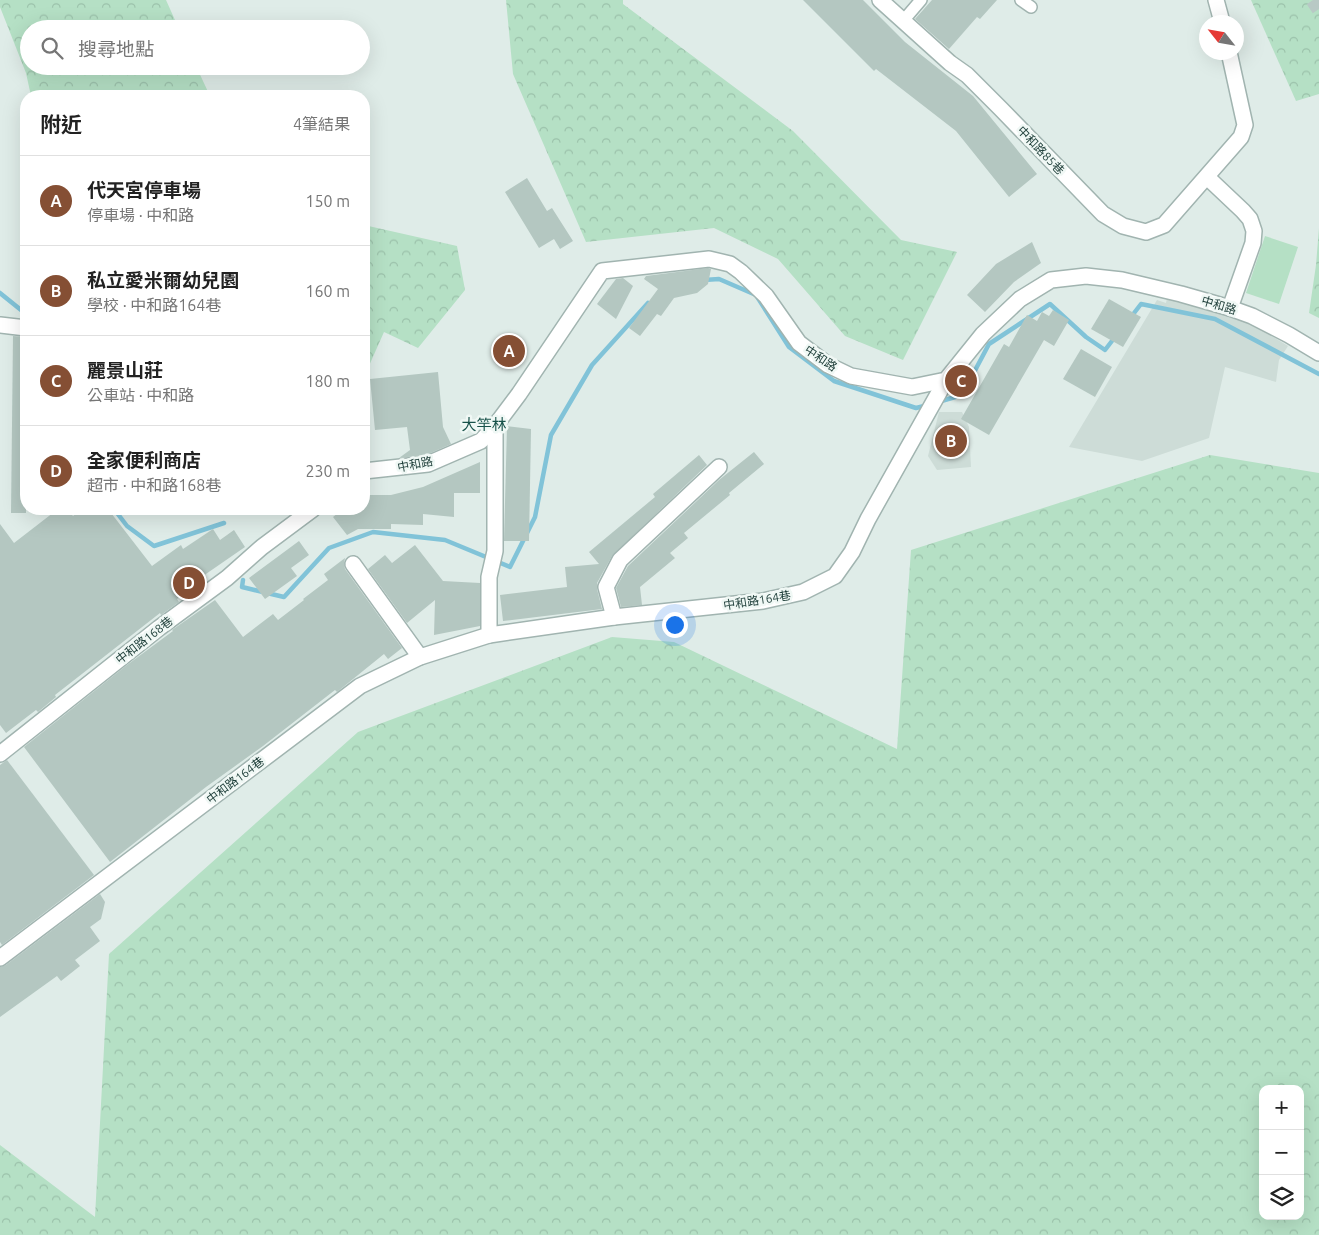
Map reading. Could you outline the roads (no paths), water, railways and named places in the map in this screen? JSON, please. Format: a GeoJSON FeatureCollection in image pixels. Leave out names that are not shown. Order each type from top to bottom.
{"type":"FeatureCollection","features":[{"type":"Feature","properties":{"kind":"street","name":"中和路85巷"},"geometry":{"type":"LineString","coordinates":[[880,0],[974,82],[1103,214],[1123,226],[1146,232],[1164,225],[1241,137],[1246,125],[1231,60]]}},
{"type":"Feature","properties":{"kind":"street"},"geometry":{"type":"LineString","coordinates":[[903,22],[921,0]]}},
{"type":"Feature","properties":{"kind":"street"},"geometry":{"type":"LineString","coordinates":[[1021,0],[1031,7]]}},
{"type":"Feature","properties":{"kind":"street"},"geometry":{"type":"LineString","coordinates":[[1216,0],[1220,15]]}},
{"type":"Feature","properties":{"kind":"street"},"geometry":{"type":"LineString","coordinates":[[1207,177],[1250,219],[1254,231],[1253,243],[1230,308]]}},
{"type":"Feature","properties":{"kind":"street","name":"中和路"},"geometry":{"type":"LineString","coordinates":[[370,470],[428,464],[480,441],[495,426],[519,394],[602,271],[708,259],[730,264],[766,296],[799,343],[828,364],[851,376],[912,387],[946,380],[983,334],[1020,299],[1051,280],[1086,276],[1122,280],[1230,308],[1252,316],[1319,353]]}},
{"type":"Feature","properties":{"kind":"street"},"geometry":{"type":"LineString","coordinates":[[0,325],[20,327]]}},
{"type":"Feature","properties":{"kind":"street","name":"中和路164巷"},"geometry":{"type":"LineString","coordinates":[[0,958],[360,686],[420,657],[489,635],[614,617],[763,601],[803,592],[835,576],[852,552],[868,519],[946,380]]}},
{"type":"Feature","properties":{"kind":"street"},"geometry":{"type":"LineString","coordinates":[[489,635],[489,577],[495,551],[495,426]]}},
{"type":"Feature","properties":{"kind":"street"},"geometry":{"type":"LineString","coordinates":[[614,617],[606,588],[620,560],[719,467]]}},
{"type":"Feature","properties":{"kind":"street","name":"中和路168巷"},"geometry":{"type":"LineString","coordinates":[[0,754],[159,628],[227,578],[262,547],[305,515]]}},
{"type":"Feature","properties":{"kind":"street"},"geometry":{"type":"LineString","coordinates":[[353,564],[420,657]]}},
{"type":"Feature","properties":{"kind":"waterway"},"geometry":{"type":"LineString","coordinates":[[704,280],[719,279],[756,295],[789,347],[834,381],[916,408],[928,405]]}},
{"type":"Feature","properties":{"kind":"waterway"},"geometry":{"type":"LineString","coordinates":[[0,293],[20,309]]}},
{"type":"Feature","properties":{"kind":"waterway"},"geometry":{"type":"LineString","coordinates":[[243,580],[242,587],[284,597],[329,548],[373,532],[445,540],[510,567],[535,517],[551,435],[592,365],[648,303]]}},
{"type":"Feature","properties":{"kind":"waterway"},"geometry":{"type":"LineString","coordinates":[[938,402],[962,395],[989,344],[1050,304],[1086,337],[1105,350],[1115,337]]}},
{"type":"Feature","properties":{"kind":"waterway"},"geometry":{"type":"LineString","coordinates":[[1131,317],[1141,304],[1215,319],[1319,374]]}},
{"type":"Feature","properties":{"kind":"waterway"},"geometry":{"type":"LineString","coordinates":[[119,515],[127,526],[154,546],[224,523]]}},
{"type":"Feature","properties":{"kind":"tunnel"},"geometry":{"type":"LineString","coordinates":[[1313,0],[1319,9]]}},
{"type":"Feature","properties":{"kind":"place","name":"代天宮停車場"},"geometry":{"type":"Point","coordinates":[509,351]}},
{"type":"Feature","properties":{"kind":"place","name":"麗景山莊"},"geometry":{"type":"Point","coordinates":[961,381]}},
{"type":"Feature","properties":{"kind":"place","name":"私立愛米爾幼兒園"},"geometry":{"type":"Point","coordinates":[951,441]}},
{"type":"Feature","properties":{"kind":"place","name":"全家便利商店"},"geometry":{"type":"Point","coordinates":[189,583]}},
{"type":"Feature","properties":{"kind":"district","name":"大竿林"},"geometry":{"type":"Point","coordinates":[484,424]}}]}
